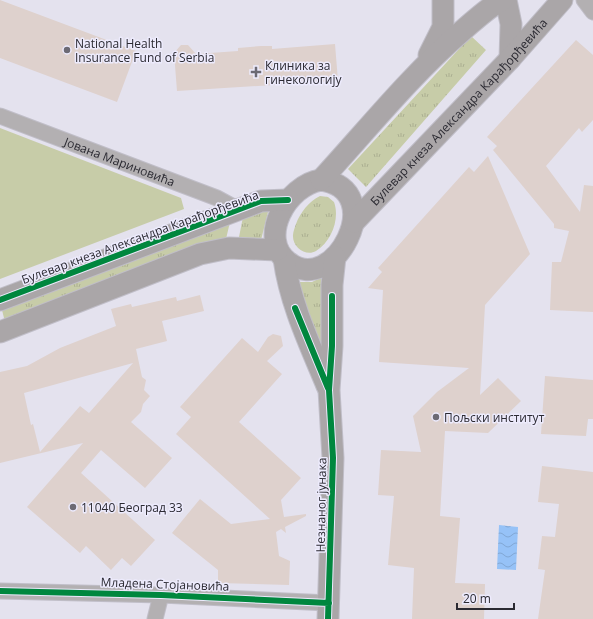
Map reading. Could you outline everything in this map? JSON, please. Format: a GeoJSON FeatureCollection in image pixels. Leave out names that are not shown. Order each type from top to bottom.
{"type":"FeatureCollection","features":[{"type":"Feature","properties":{"kind":"main road"},"geometry":{"type":"LineString","coordinates":[[420,72],[441,32],[444,21],[443,0]]}},
{"type":"Feature","properties":{"kind":"main road"},"geometry":{"type":"LineString","coordinates":[[321,180],[420,72],[482,14],[502,0]]}},
{"type":"Feature","properties":{"kind":"main road"},"geometry":{"type":"LineString","coordinates":[[506,0],[511,24],[510,59]]}},
{"type":"Feature","properties":{"kind":"main road","name":"Булевар кнеза Александра Карађорђевића"},"geometry":{"type":"LineString","coordinates":[[354,222],[510,59],[562,0]]}},
{"type":"Feature","properties":{"kind":"main road"},"geometry":{"type":"LineString","coordinates":[[0,332],[200,254],[229,248],[280,254],[297,267],[312,269],[326,265],[335,256],[347,239],[354,222],[353,207],[345,193],[332,183],[321,180],[306,184],[293,193],[288,200],[277,225],[275,241],[280,254]]}},
{"type":"Feature","properties":{"kind":"main road","name":"Булевар кнеза Александра Карађорђевића"},"geometry":{"type":"LineString","coordinates":[[0,300],[261,201],[288,200]]}},
{"type":"Feature","properties":{"kind":"main road","name":"Незнаног јунака"},"geometry":{"type":"LineString","coordinates":[[280,254],[287,283],[296,308],[329,390]]}},
{"type":"Feature","properties":{"kind":"main road","name":"Незнаног јунака"},"geometry":{"type":"LineString","coordinates":[[328,611],[333,458],[329,390],[332,346],[332,285],[335,256]]}},
{"type":"Feature","properties":{"kind":"street"},"geometry":{"type":"LineString","coordinates":[[584,0],[593,12]]}},
{"type":"Feature","properties":{"kind":"street","name":"Јована Мариновића"},"geometry":{"type":"LineString","coordinates":[[0,116],[217,198],[239,210]]}},
{"type":"Feature","properties":{"kind":"street","name":"Младена Стојановића"},"geometry":{"type":"LineString","coordinates":[[0,591],[161,594],[328,611]]}},
{"type":"Feature","properties":{"kind":"street"},"geometry":{"type":"LineString","coordinates":[[155,619],[161,594]]}},
{"type":"Feature","properties":{"kind":"green space"},"geometry":{"type":"Polygon","coordinates":[[[471,36],[486,50],[366,187],[348,169],[471,36]]]}},
{"type":"Feature","properties":{"kind":"green space"},"geometry":{"type":"Polygon","coordinates":[[[0,128],[181,198],[184,209],[0,279],[0,128]]]}},
{"type":"Feature","properties":{"kind":"green space"},"geometry":{"type":"Polygon","coordinates":[[[320,196],[328,197],[334,202],[336,208],[335,222],[330,235],[322,247],[312,253],[308,253],[297,247],[293,239],[293,235],[302,212],[312,201],[320,196]]]}},
{"type":"Feature","properties":{"kind":"green space"},"geometry":{"type":"Polygon","coordinates":[[[267,209],[268,212],[261,240],[239,237],[243,217],[267,209]]]}},
{"type":"Feature","properties":{"kind":"green space"},"geometry":{"type":"Polygon","coordinates":[[[230,222],[226,239],[5,322],[2,310],[230,222]]]}},
{"type":"Feature","properties":{"kind":"green space"},"geometry":{"type":"Polygon","coordinates":[[[324,276],[325,359],[293,282],[312,282],[324,276]]]}},
{"type":"Feature","properties":{"kind":"water"},"geometry":{"type":"Polygon","coordinates":[[[499,525],[518,527],[516,570],[497,569],[499,525]]]}},
{"type":"Feature","properties":{"kind":"building","name":"National Health Insurance Fund of Serbia"},"geometry":{"type":"Polygon","coordinates":[[[0,0],[136,51],[117,102],[0,58],[0,0]]]}},
{"type":"Feature","properties":{"kind":"building"},"geometry":{"type":"Polygon","coordinates":[[[576,40],[593,55],[593,120],[582,132],[579,128],[546,166],[580,212],[584,185],[593,186],[593,312],[550,310],[552,262],[561,262],[569,231],[554,228],[554,224],[493,150],[497,146],[487,137],[576,40]]]}},
{"type":"Feature","properties":{"kind":"building","name":"Клиника за гинекологију"},"geometry":{"type":"Polygon","coordinates":[[[335,44],[338,81],[177,91],[174,53],[181,45],[188,45],[196,54],[238,51],[238,48],[261,46],[272,46],[272,49],[335,44]]]}},
{"type":"Feature","properties":{"kind":"building"},"geometry":{"type":"Polygon","coordinates":[[[488,156],[530,254],[485,305],[480,395],[498,378],[521,401],[488,433],[445,431],[440,516],[460,518],[455,583],[485,584],[484,619],[412,619],[414,568],[388,565],[394,496],[378,495],[381,450],[421,452],[413,416],[437,392],[469,368],[379,362],[383,290],[368,288],[382,272],[378,268],[469,167],[474,172],[488,156]]]}},
{"type":"Feature","properties":{"kind":"building"},"geometry":{"type":"Polygon","coordinates":[[[200,295],[204,311],[162,321],[167,341],[136,349],[142,377],[146,380],[144,390],[150,396],[143,404],[141,412],[131,422],[172,458],[145,488],[101,450],[81,473],[155,540],[131,566],[122,558],[111,570],[86,546],[80,553],[27,507],[83,443],[0,463],[0,372],[27,366],[60,348],[116,326],[111,309],[131,304],[132,307],[176,297],[177,301],[200,295]],[[133,363],[24,393],[31,425],[33,424],[40,452],[80,406],[89,413],[133,363]]]}},
{"type":"Feature","properties":{"kind":"building"},"geometry":{"type":"Polygon","coordinates":[[[273,334],[281,336],[283,346],[267,361],[282,374],[239,422],[301,478],[281,500],[284,517],[306,514],[306,516],[285,527],[286,533],[281,529],[276,532],[279,556],[290,561],[289,585],[218,583],[218,570],[172,533],[200,499],[231,524],[270,519],[176,434],[191,417],[180,407],[242,338],[258,352],[268,337],[273,334]]]}},
{"type":"Feature","properties":{"kind":"building"},"geometry":{"type":"Polygon","coordinates":[[[545,376],[593,380],[593,419],[588,419],[586,436],[541,434],[545,376]]]}},
{"type":"Feature","properties":{"kind":"building"},"geometry":{"type":"Polygon","coordinates":[[[542,466],[593,472],[593,619],[538,619],[545,570],[538,569],[542,536],[555,537],[559,504],[538,502],[542,466]]]}},
{"type":"Feature","properties":{"kind":"cycle path"},"geometry":{"type":"LineString","coordinates":[[0,300],[261,201],[288,200]]}},
{"type":"Feature","properties":{"kind":"cycle path"},"geometry":{"type":"LineString","coordinates":[[328,619],[333,458],[329,390],[332,346],[332,296]]}},
{"type":"Feature","properties":{"kind":"cycle path"},"geometry":{"type":"LineString","coordinates":[[295,308],[328,388]]}},
{"type":"Feature","properties":{"kind":"cycle path"},"geometry":{"type":"LineString","coordinates":[[0,591],[161,595],[329,603]]}},
{"type":"Feature","properties":{"kind":"place","name":"National Health Insurance Fund of Serbia"},"geometry":{"type":"Point","coordinates":[67,50]}},
{"type":"Feature","properties":{"kind":"place","name":"Клиника за гинекологију"},"geometry":{"type":"Point","coordinates":[256,72]}},
{"type":"Feature","properties":{"kind":"place","name":"Пољски институт"},"geometry":{"type":"Point","coordinates":[436,417]}},
{"type":"Feature","properties":{"kind":"place","name":"11040 Београд 33"},"geometry":{"type":"Point","coordinates":[73,507]}}]}
